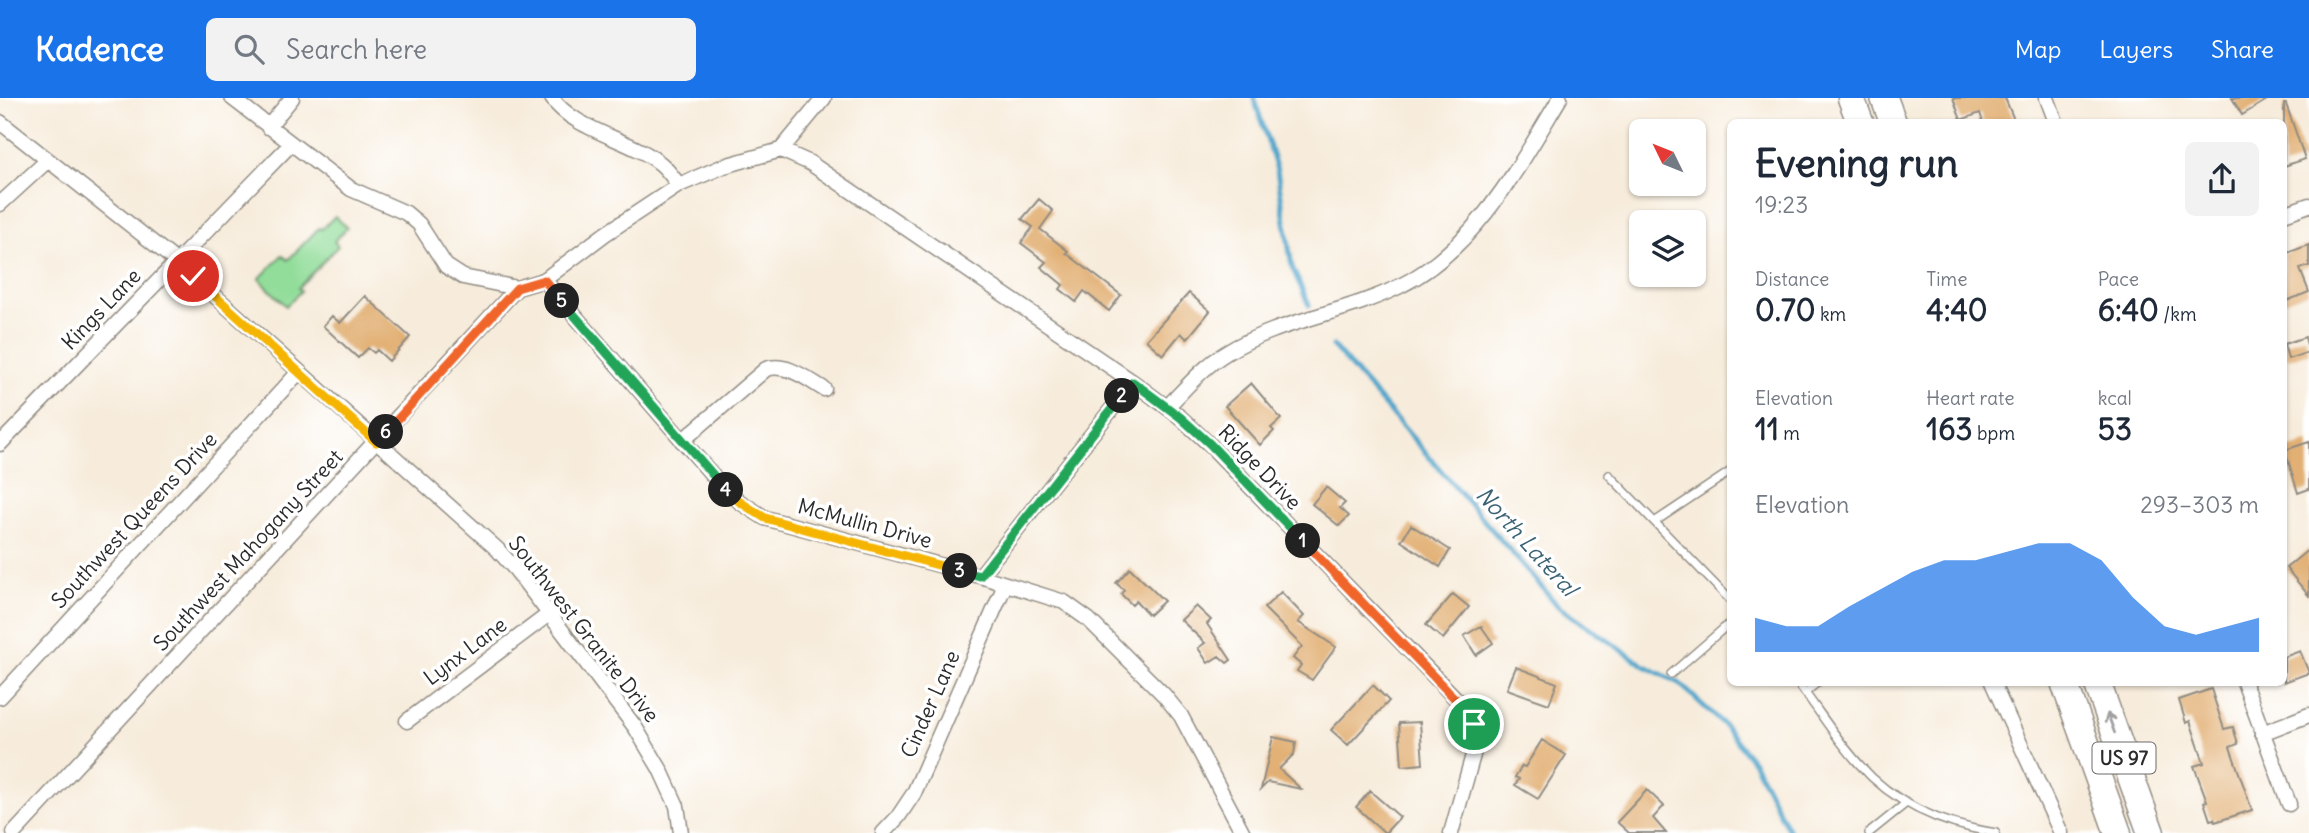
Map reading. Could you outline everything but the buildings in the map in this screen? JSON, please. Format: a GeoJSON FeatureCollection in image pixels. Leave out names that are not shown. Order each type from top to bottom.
{"type":"FeatureCollection","features":[{"type":"Feature","properties":{"kind":"highway"},"geometry":{"type":"LineString","coordinates":[[1852,98],[1859,119]]}},
{"type":"Feature","properties":{"kind":"highway"},"geometry":{"type":"LineString","coordinates":[[1884,98],[1892,119]]}},
{"type":"Feature","properties":{"kind":"highway","name":"US 97"},"geometry":{"type":"LineString","coordinates":[[2065,686],[2118,833]]}},
{"type":"Feature","properties":{"kind":"highway","name":"US 97"},"geometry":{"type":"LineString","coordinates":[[2097,686],[2151,833]]}},
{"type":"Feature","properties":{"kind":"street"},"geometry":{"type":"LineString","coordinates":[[232,98],[351,189],[406,214],[419,224],[446,266],[463,277],[517,288],[544,280],[605,234],[679,185],[724,166],[781,150],[824,98]]}},
{"type":"Feature","properties":{"kind":"street"},"geometry":{"type":"LineString","coordinates":[[268,127],[292,98]]}},
{"type":"Feature","properties":{"kind":"street"},"geometry":{"type":"LineString","coordinates":[[552,98],[557,106],[573,117],[660,163],[679,185]]}},
{"type":"Feature","properties":{"kind":"street"},"geometry":{"type":"LineString","coordinates":[[1167,407],[1201,371],[1235,348],[1270,332],[1361,303],[1402,286],[1428,269],[1468,233],[1508,186],[1560,98]]}},
{"type":"Feature","properties":{"kind":"street"},"geometry":{"type":"LineString","coordinates":[[2047,98],[2055,119]]}},
{"type":"Feature","properties":{"kind":"street","name":"Southwest Granite Drive"},"geometry":{"type":"LineString","coordinates":[[0,122],[176,261],[497,549],[516,570],[635,727],[660,769],[677,806],[681,833]]}},
{"type":"Feature","properties":{"kind":"street","name":"Kings Lane"},"geometry":{"type":"LineString","coordinates":[[0,444],[290,144]]}},
{"type":"Feature","properties":{"kind":"street","name":"Ridge Drive"},"geometry":{"type":"LineString","coordinates":[[781,150],[810,163],[1133,382],[1210,444],[1462,706],[1474,724],[1475,748],[1451,833]]}},
{"type":"Feature","properties":{"kind":"street"},"geometry":{"type":"LineString","coordinates":[[0,204],[48,160]]}},
{"type":"Feature","properties":{"kind":"street"},"geometry":{"type":"LineString","coordinates":[[2287,213],[2309,205]]}},
{"type":"Feature","properties":{"kind":"street","name":"McMullin Drive"},"geometry":{"type":"LineString","coordinates":[[544,280],[721,485],[740,502],[765,518],[980,576],[1064,602],[1089,620],[1164,695],[1181,716],[1243,833]]}},
{"type":"Feature","properties":{"kind":"street","name":"Southwest Mahogany Street"},"geometry":{"type":"LineString","coordinates":[[14,833],[517,288]]}},
{"type":"Feature","properties":{"kind":"street"},"geometry":{"type":"LineString","coordinates":[[682,441],[766,369],[775,366],[786,369],[824,389]]}},
{"type":"Feature","properties":{"kind":"street","name":"Southwest Queens Drive"},"geometry":{"type":"LineString","coordinates":[[0,697],[299,372]]}},
{"type":"Feature","properties":{"kind":"street"},"geometry":{"type":"LineString","coordinates":[[980,576],[1133,382]]}},
{"type":"Feature","properties":{"kind":"street","name":"Cinder Lane"},"geometry":{"type":"LineString","coordinates":[[883,833],[914,793],[1005,585]]}},
{"type":"Feature","properties":{"kind":"street","name":"Lynx Lane"},"geometry":{"type":"LineString","coordinates":[[407,721],[549,614]]}},
{"type":"Feature","properties":{"kind":"street"},"geometry":{"type":"LineString","coordinates":[[1994,686],[2061,833]]}},
{"type":"Feature","properties":{"kind":"street"},"geometry":{"type":"LineString","coordinates":[[2245,686],[2289,804]]}},
{"type":"Feature","properties":{"kind":"street"},"geometry":{"type":"LineString","coordinates":[[2262,733],[2309,715]]}},
{"type":"Feature","properties":{"kind":"lane"},"geometry":{"type":"LineString","coordinates":[[1656,521],[1727,474]]}},
{"type":"Feature","properties":{"kind":"lane"},"geometry":{"type":"LineString","coordinates":[[1609,475],[1727,597]]}},
{"type":"Feature","properties":{"kind":"lane"},"geometry":{"type":"LineString","coordinates":[[1671,674],[1727,625]]}},
{"type":"Feature","properties":{"kind":"lane"},"geometry":{"type":"LineString","coordinates":[[1800,686],[1858,764],[1882,787],[1905,804],[1965,831],[1996,833]]}},
{"type":"Feature","properties":{"kind":"lane"},"geometry":{"type":"LineString","coordinates":[[1805,693],[1813,686]]}},
{"type":"Feature","properties":{"kind":"lane"},"geometry":{"type":"LineString","coordinates":[[1869,833],[1905,804]]}},
{"type":"Feature","properties":{"kind":"green space"},"geometry":{"type":"Polygon","coordinates":[[[335,216],[347,228],[334,241],[338,246],[298,288],[301,291],[286,306],[259,279],[282,255],[288,260],[319,228],[322,229],[335,216]]]}},
{"type":"Feature","properties":{"kind":"waterway","name":"North Lateral"},"geometry":{"type":"LineString","coordinates":[[1254,98],[1277,170],[1292,267],[1309,305]]}},
{"type":"Feature","properties":{"kind":"waterway","name":"North Lateral"},"geometry":{"type":"LineString","coordinates":[[1333,346],[1559,607],[1645,666],[1679,683],[1724,725],[1754,763],[1790,833]]}},
{"type":"Feature","properties":{"kind":"route"},"geometry":{"type":"LineString","coordinates":[[193,276],[376,442],[517,288],[544,280],[721,485],[740,502],[765,518],[980,576],[1133,382],[1180,417],[1210,444],[1462,706],[1474,724]]}}]}
